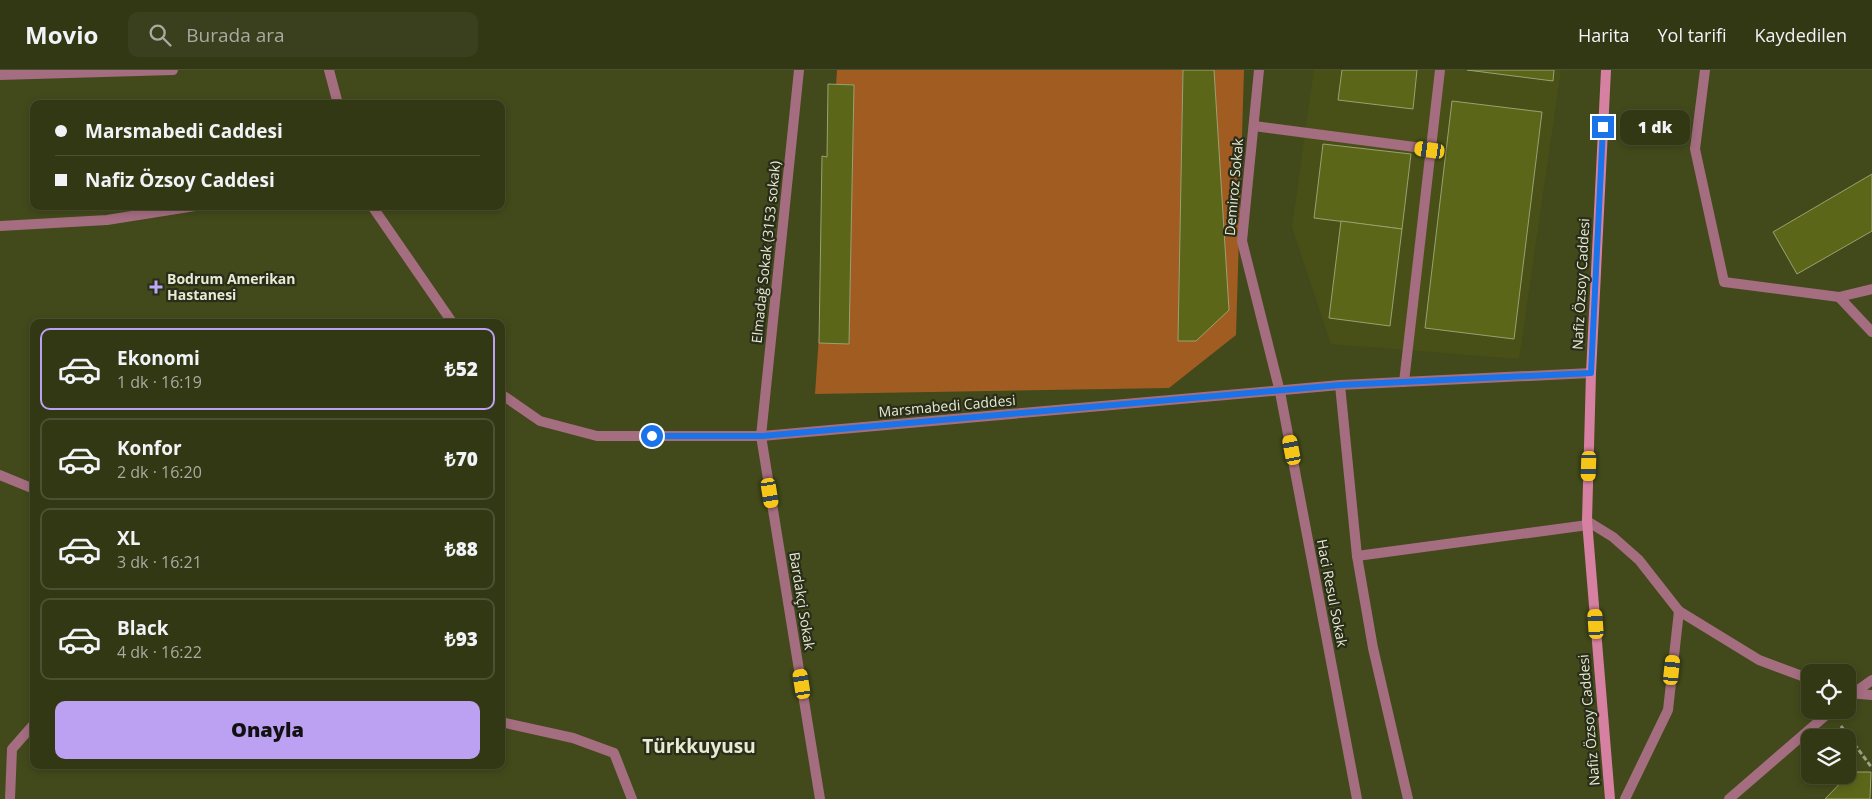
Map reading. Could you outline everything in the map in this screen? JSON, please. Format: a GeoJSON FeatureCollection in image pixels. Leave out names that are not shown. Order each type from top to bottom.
{"type":"FeatureCollection","features":[{"type":"Feature","properties":{"kind":"main road","name":"Nafiz Özsoy Caddesi"},"geometry":{"type":"LineString","coordinates":[[1606,70],[1591,373],[1588,523],[1610,799]]}},
{"type":"Feature","properties":{"kind":"street"},"geometry":{"type":"LineString","coordinates":[[0,75],[173,70]]}},
{"type":"Feature","properties":{"kind":"street"},"geometry":{"type":"LineString","coordinates":[[329,70],[337,100]]}},
{"type":"Feature","properties":{"kind":"street","name":"Elmadağ Sokak (3153 sokak)"},"geometry":{"type":"LineString","coordinates":[[761,436],[799,70]]}},
{"type":"Feature","properties":{"kind":"street","name":"Demiroz Sokak"},"geometry":{"type":"LineString","coordinates":[[1260,70],[1242,241],[1280,392]]}},
{"type":"Feature","properties":{"kind":"street"},"geometry":{"type":"LineString","coordinates":[[1404,382],[1440,70]]}},
{"type":"Feature","properties":{"kind":"street"},"geometry":{"type":"LineString","coordinates":[[1705,70],[1695,149],[1724,282],[1839,297],[1872,289]]}},
{"type":"Feature","properties":{"kind":"street"},"geometry":{"type":"LineString","coordinates":[[1254,126],[1430,150]]}},
{"type":"Feature","properties":{"kind":"street"},"geometry":{"type":"LineString","coordinates":[[0,226],[107,220],[170,210]]}},
{"type":"Feature","properties":{"kind":"street"},"geometry":{"type":"LineString","coordinates":[[375,210],[450,319]]}},
{"type":"Feature","properties":{"kind":"street"},"geometry":{"type":"LineString","coordinates":[[1839,297],[1872,332]]}},
{"type":"Feature","properties":{"kind":"street","name":"Marsmabedi Caddesi"},"geometry":{"type":"LineString","coordinates":[[505,397],[540,421],[597,436],[761,436],[1280,392],[1340,385],[1591,373]]}},
{"type":"Feature","properties":{"kind":"street"},"geometry":{"type":"LineString","coordinates":[[1340,385],[1357,556],[1373,648],[1408,799]]}},
{"type":"Feature","properties":{"kind":"street","name":"Haci Resul Sokak"},"geometry":{"type":"LineString","coordinates":[[1280,392],[1357,799]]}},
{"type":"Feature","properties":{"kind":"street","name":"Bardakçi Sokak"},"geometry":{"type":"LineString","coordinates":[[761,436],[820,799]]}},
{"type":"Feature","properties":{"kind":"street"},"geometry":{"type":"LineString","coordinates":[[0,475],[30,487]]}},
{"type":"Feature","properties":{"kind":"street"},"geometry":{"type":"LineString","coordinates":[[1357,556],[1588,523],[1613,537],[1639,560],[1679,611],[1759,660],[1801,676]]}},
{"type":"Feature","properties":{"kind":"street"},"geometry":{"type":"LineString","coordinates":[[1625,799],[1668,710],[1679,611]]}},
{"type":"Feature","properties":{"kind":"street"},"geometry":{"type":"LineString","coordinates":[[1856,690],[1872,680]]}},
{"type":"Feature","properties":{"kind":"street"},"geometry":{"type":"LineString","coordinates":[[1856,695],[1872,695]]}},
{"type":"Feature","properties":{"kind":"street"},"geometry":{"type":"LineString","coordinates":[[1729,799],[1821,719]]}},
{"type":"Feature","properties":{"kind":"street"},"geometry":{"type":"LineString","coordinates":[[505,723],[573,738],[614,753],[632,799]]}},
{"type":"Feature","properties":{"kind":"street"},"geometry":{"type":"LineString","coordinates":[[10,799],[12,749],[30,729]]}},
{"type":"Feature","properties":{"kind":"path"},"geometry":{"type":"LineString","coordinates":[[1837,719],[1872,768]]}},
{"type":"Feature","properties":{"kind":"shaded area"},"geometry":{"type":"Polygon","coordinates":[[[837,70],[1244,70],[1236,335],[1169,388],[815,394],[837,70]]]}},
{"type":"Feature","properties":{"kind":"shaded area"},"geometry":{"type":"Polygon","coordinates":[[[1314,70],[1561,70],[1519,359],[1331,344],[1292,227],[1314,70]]]}},
{"type":"Feature","properties":{"kind":"building"},"geometry":{"type":"Polygon","coordinates":[[[1183,70],[1214,70],[1229,310],[1196,341],[1178,341],[1183,70]]]}},
{"type":"Feature","properties":{"kind":"building"},"geometry":{"type":"Polygon","coordinates":[[[1342,70],[1417,70],[1413,109],[1338,100],[1342,70]]]}},
{"type":"Feature","properties":{"kind":"building"},"geometry":{"type":"Polygon","coordinates":[[[1467,70],[1554,70],[1553,81],[1467,70]]]}},
{"type":"Feature","properties":{"kind":"building"},"geometry":{"type":"Polygon","coordinates":[[[828,84],[854,85],[849,344],[819,343],[822,156],[827,157],[828,84]]]}},
{"type":"Feature","properties":{"kind":"building"},"geometry":{"type":"Polygon","coordinates":[[[1452,101],[1542,112],[1514,339],[1425,328],[1452,101]]]}},
{"type":"Feature","properties":{"kind":"building"},"geometry":{"type":"Polygon","coordinates":[[[1323,144],[1411,154],[1402,229],[1314,218],[1323,144]]]}},
{"type":"Feature","properties":{"kind":"building"},"geometry":{"type":"Polygon","coordinates":[[[1872,174],[1872,231],[1797,274],[1773,232],[1872,174]]]}},
{"type":"Feature","properties":{"kind":"building"},"geometry":{"type":"Polygon","coordinates":[[[1341,221],[1402,229],[1390,326],[1329,318],[1341,221]]]}},
{"type":"Feature","properties":{"kind":"building"},"geometry":{"type":"Polygon","coordinates":[[[1856,772],[1871,772],[1870,799],[1825,799],[1839,784],[1856,784],[1856,772]]]}},
{"type":"Feature","properties":{"kind":"place","name":"Bodrum Amerikan Hastanesi"},"geometry":{"type":"Point","coordinates":[156,287]}},
{"type":"Feature","properties":{"kind":"district","name":"Türkkuyusu"},"geometry":{"type":"Point","coordinates":[699,746]}},
{"type":"Feature","properties":{"kind":"route"},"geometry":{"type":"LineString","coordinates":[[652,436],[761,436],[1280,392],[1340,385],[1591,373],[1603,127]]}}]}
